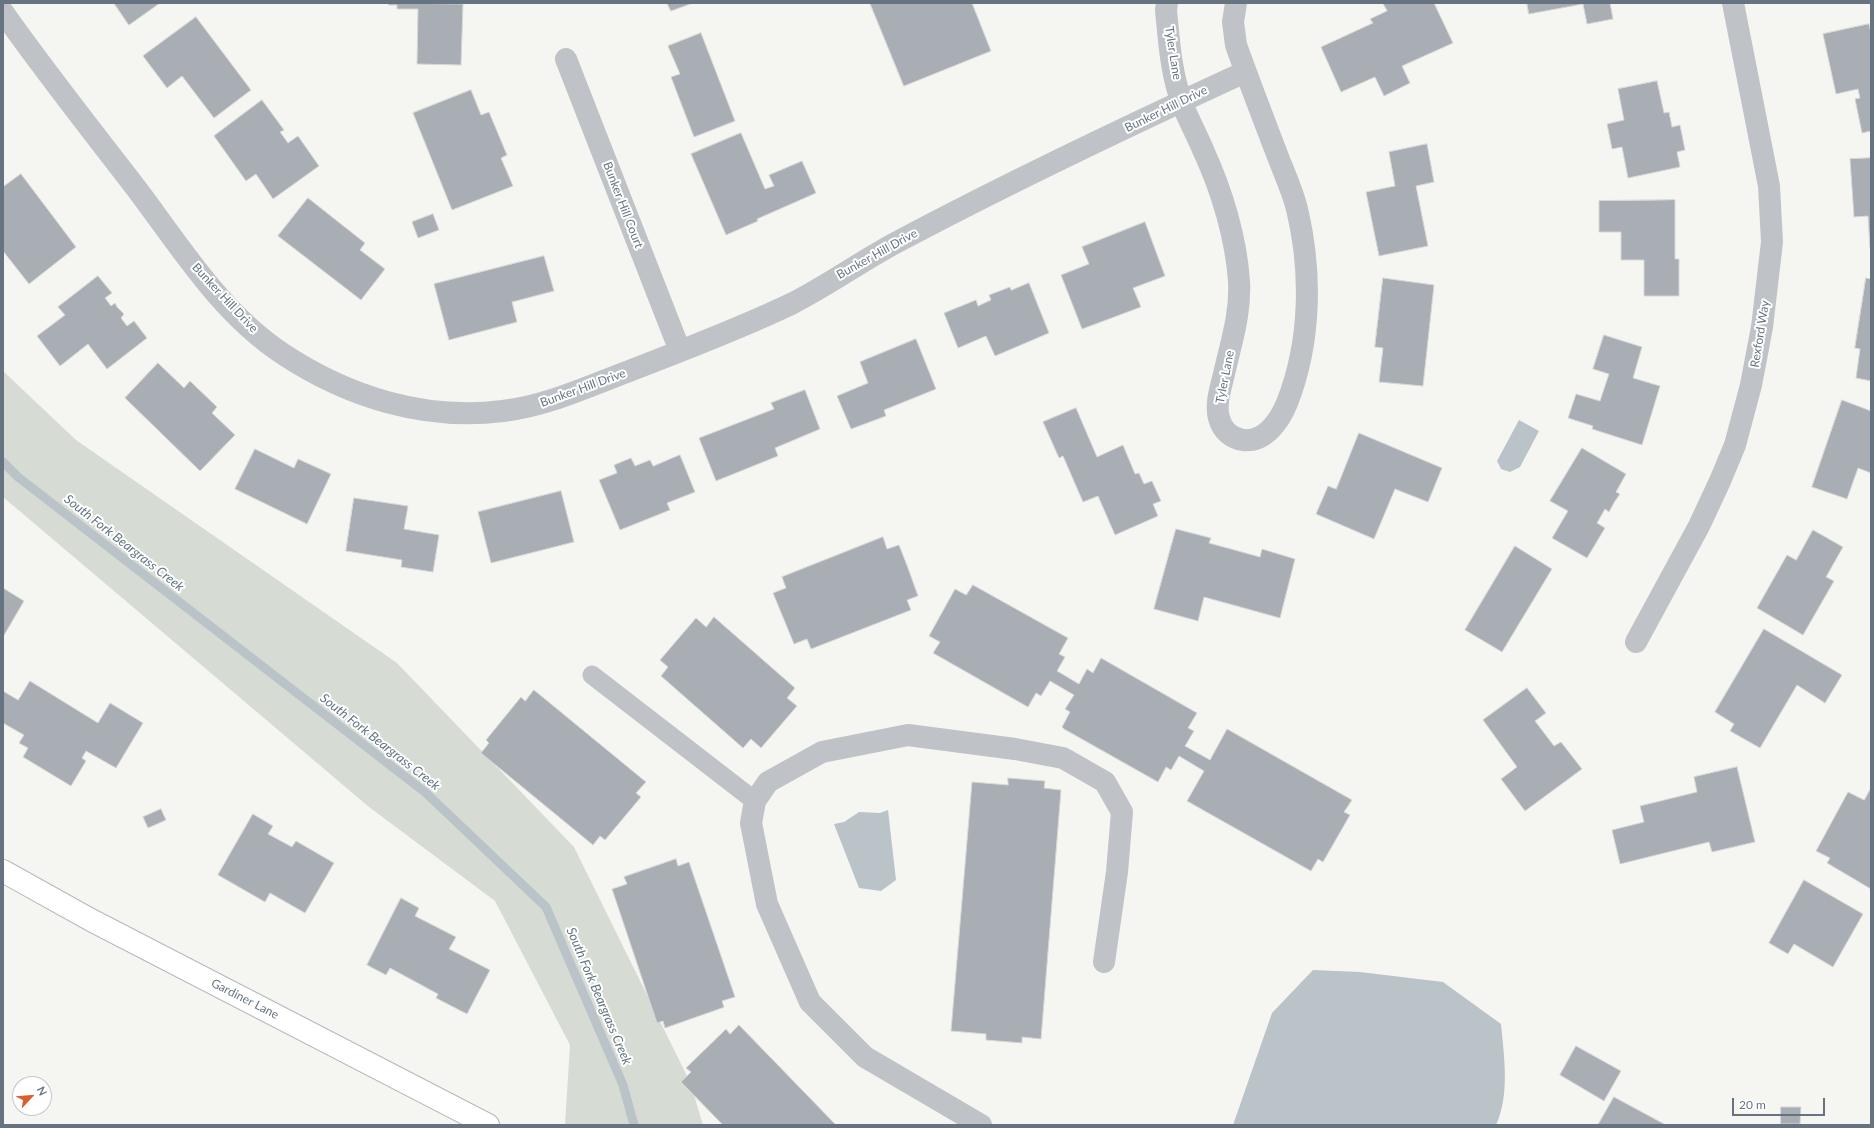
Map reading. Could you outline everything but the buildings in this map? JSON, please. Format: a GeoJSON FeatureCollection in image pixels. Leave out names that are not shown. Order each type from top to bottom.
{"type":"FeatureCollection","features":[{"type":"Feature","properties":{"kind":"main road","name":"Gardiner Lane"},"geometry":{"type":"LineString","coordinates":[[3,871],[91,920],[488,1125]]}},
{"type":"Feature","properties":{"kind":"street","name":"Tyler Lane"},"geometry":{"type":"LineString","coordinates":[[1167,3],[1166,10],[1171,57],[1181,101],[1205,154],[1220,196],[1233,240],[1239,281],[1239,305],[1218,399],[1218,417],[1224,431],[1240,440],[1253,441],[1266,434],[1282,417],[1294,383],[1302,351],[1306,308],[1306,260],[1297,206],[1245,72],[1235,37],[1233,22],[1236,3]]}},
{"type":"Feature","properties":{"kind":"street","name":"Rexford Way"},"geometry":{"type":"LineString","coordinates":[[1636,642],[1699,526],[1735,445],[1751,385],[1762,327],[1772,242],[1768,186],[1733,3]]}},
{"type":"Feature","properties":{"kind":"street","name":"Bunker Hill Drive"},"geometry":{"type":"LineString","coordinates":[[3,12],[206,281],[246,325],[279,352],[314,373],[350,390],[377,400],[413,409],[452,413],[502,412],[561,398],[680,351],[792,303],[923,228],[1181,101],[1245,72]]}},
{"type":"Feature","properties":{"kind":"street","name":"Bunker Hill Court"},"geometry":{"type":"LineString","coordinates":[[566,59],[680,351]]}},
{"type":"Feature","properties":{"kind":"street"},"geometry":{"type":"LineString","coordinates":[[981,1125],[865,1057],[810,1002],[767,904],[751,823],[755,801],[768,782],[822,752],[908,735],[1015,749],[1064,758],[1105,782],[1122,812],[1117,872],[1104,962]]}},
{"type":"Feature","properties":{"kind":"lane"},"geometry":{"type":"LineString","coordinates":[[592,675],[755,801]]}},
{"type":"Feature","properties":{"kind":"shaded area"},"geometry":{"type":"Polygon","coordinates":[[[3,371],[76,440],[397,663],[574,847],[690,1082],[703,1125],[565,1125],[570,1045],[495,901],[369,807],[3,497],[3,371]]]}},
{"type":"Feature","properties":{"kind":"shaded area"},"geometry":{"type":"Polygon","coordinates":[[[1519,420],[1539,431],[1520,467],[1510,472],[1501,469],[1497,461],[1519,420]]]}},
{"type":"Feature","properties":{"kind":"shaded area"},"geometry":{"type":"Polygon","coordinates":[[[888,810],[896,880],[881,891],[859,888],[834,824],[844,822],[859,812],[880,813],[888,810]]]}},
{"type":"Feature","properties":{"kind":"shaded area"},"geometry":{"type":"Polygon","coordinates":[[[1313,970],[1360,972],[1443,982],[1501,1024],[1505,1088],[1496,1125],[1233,1125],[1272,1013],[1313,970]]]}},
{"type":"Feature","properties":{"kind":"waterway","name":"South Fork Beargrass Creek"},"geometry":{"type":"LineString","coordinates":[[3,462],[18,477],[426,793],[546,907],[623,1085],[634,1125]]}}]}
